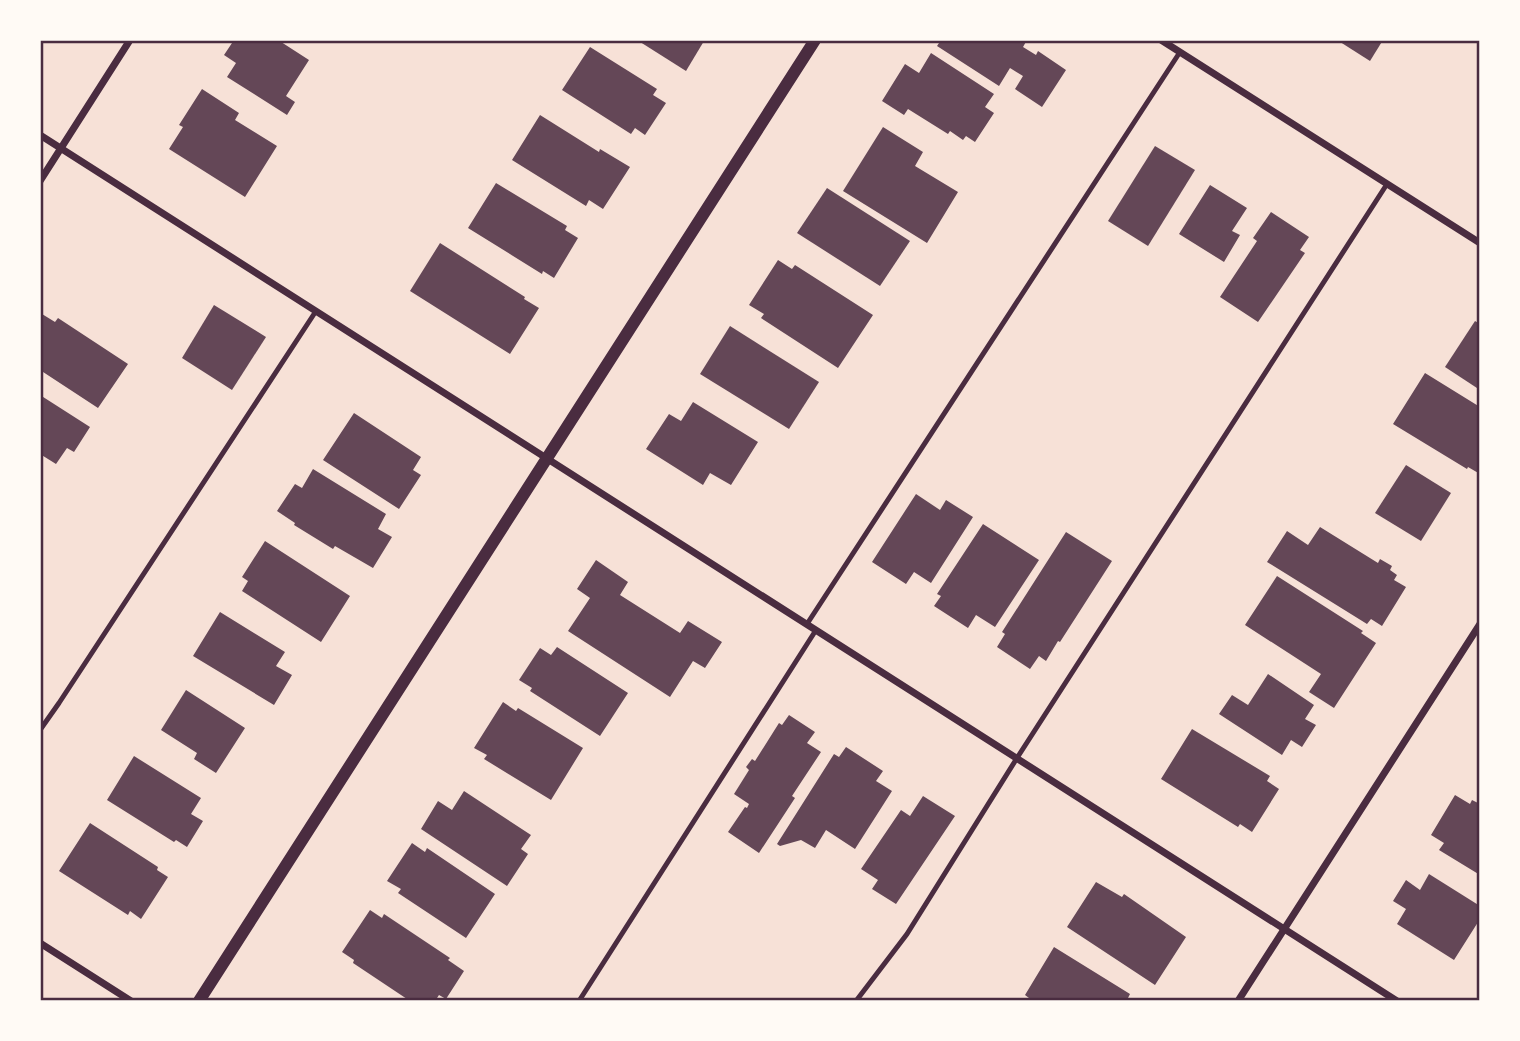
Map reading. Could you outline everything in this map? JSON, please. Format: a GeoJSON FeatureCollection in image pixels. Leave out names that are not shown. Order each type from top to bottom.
{"type":"FeatureCollection","features":[{"type":"Feature","properties":{"kind":"street"},"geometry":{"type":"LineString","coordinates":[[40,181],[131,40]]}},
{"type":"Feature","properties":{"kind":"street"},"geometry":{"type":"LineString","coordinates":[[199,1001],[815,40]]}},
{"type":"Feature","properties":{"kind":"street"},"geometry":{"type":"LineString","coordinates":[[1161,40],[1480,243]]}},
{"type":"Feature","properties":{"kind":"street"},"geometry":{"type":"LineString","coordinates":[[40,135],[1397,1001]]}},
{"type":"Feature","properties":{"kind":"street"},"geometry":{"type":"LineString","coordinates":[[1238,1001],[1480,624]]}},
{"type":"Feature","properties":{"kind":"street"},"geometry":{"type":"LineString","coordinates":[[40,943],[131,1001]]}},
{"type":"Feature","properties":{"kind":"lane"},"geometry":{"type":"LineString","coordinates":[[807,624],[1180,52]]}},
{"type":"Feature","properties":{"kind":"lane"},"geometry":{"type":"LineString","coordinates":[[856,1001],[907,934],[1017,758],[1387,184]]}},
{"type":"Feature","properties":{"kind":"lane"},"geometry":{"type":"LineString","coordinates":[[40,730],[60,704],[316,311]]}},
{"type":"Feature","properties":{"kind":"lane"},"geometry":{"type":"LineString","coordinates":[[579,1001],[816,630]]}},
{"type":"Feature","properties":{"kind":"building"},"geometry":{"type":"Polygon","coordinates":[[[234,40],[278,40],[309,60],[286,96],[295,102],[287,115],[227,77],[236,63],[224,55],[234,40]]]}},
{"type":"Feature","properties":{"kind":"building"},"geometry":{"type":"Polygon","coordinates":[[[637,40],[703,40],[704,41],[686,71],[637,40]]]}},
{"type":"Feature","properties":{"kind":"building"},"geometry":{"type":"Polygon","coordinates":[[[941,40],[1027,40],[1023,47],[1036,55],[1038,51],[1066,70],[1042,107],[1015,89],[1023,76],[1010,68],[999,86],[937,46],[941,40]]]}},
{"type":"Feature","properties":{"kind":"building"},"geometry":{"type":"Polygon","coordinates":[[[1337,40],[1383,40],[1370,61],[1337,40]]]}},
{"type":"Feature","properties":{"kind":"building"},"geometry":{"type":"Polygon","coordinates":[[[590,47],[657,89],[653,95],[666,103],[645,135],[635,128],[631,134],[562,90],[590,47]]]}},
{"type":"Feature","properties":{"kind":"building"},"geometry":{"type":"Polygon","coordinates":[[[931,53],[994,94],[985,107],[994,113],[975,142],[966,136],[963,140],[950,131],[948,134],[908,109],[904,115],[882,101],[905,64],[919,73],[931,53]]]}},
{"type":"Feature","properties":{"kind":"building"},"geometry":{"type":"Polygon","coordinates":[[[202,89],[239,113],[235,120],[277,146],[245,197],[169,149],[183,127],[179,125],[202,89]]]}},
{"type":"Feature","properties":{"kind":"building"},"geometry":{"type":"Polygon","coordinates":[[[540,115],[599,152],[600,149],[630,167],[603,209],[589,200],[586,206],[512,160],[540,115]]]}},
{"type":"Feature","properties":{"kind":"building"},"geometry":{"type":"Polygon","coordinates":[[[883,127],[923,152],[915,166],[958,192],[927,243],[843,191],[883,127]]]}},
{"type":"Feature","properties":{"kind":"building"},"geometry":{"type":"Polygon","coordinates":[[[1155,146],[1195,170],[1148,246],[1108,221],[1155,146]]]}},
{"type":"Feature","properties":{"kind":"building"},"geometry":{"type":"Polygon","coordinates":[[[496,183],[567,226],[565,230],[578,238],[554,278],[543,271],[542,274],[468,228],[496,183]]]}},
{"type":"Feature","properties":{"kind":"building"},"geometry":{"type":"Polygon","coordinates":[[[1210,185],[1247,208],[1232,231],[1240,235],[1224,262],[1179,234],[1210,185]]]}},
{"type":"Feature","properties":{"kind":"building"},"geometry":{"type":"Polygon","coordinates":[[[827,188],[910,241],[880,286],[797,233],[827,188]]]}},
{"type":"Feature","properties":{"kind":"building"},"geometry":{"type":"Polygon","coordinates":[[[1271,212],[1309,237],[1300,250],[1305,253],[1258,322],[1220,297],[1257,241],[1253,238],[1271,212]]]}},
{"type":"Feature","properties":{"kind":"building"},"geometry":{"type":"Polygon","coordinates":[[[440,243],[539,308],[510,354],[410,291],[440,243]]]}},
{"type":"Feature","properties":{"kind":"building"},"geometry":{"type":"Polygon","coordinates":[[[778,260],[792,269],[795,265],[873,315],[838,368],[761,318],[764,314],[749,305],[778,260]]]}},
{"type":"Feature","properties":{"kind":"building"},"geometry":{"type":"Polygon","coordinates":[[[214,305],[266,337],[232,390],[182,358],[214,305]]]}},
{"type":"Feature","properties":{"kind":"building"},"geometry":{"type":"Polygon","coordinates":[[[42,314],[55,322],[58,318],[128,364],[98,408],[40,370],[42,314]]]}},
{"type":"Feature","properties":{"kind":"building"},"geometry":{"type":"Polygon","coordinates":[[[1475,321],[1480,324],[1480,390],[1445,367],[1475,321]]]}},
{"type":"Feature","properties":{"kind":"building"},"geometry":{"type":"Polygon","coordinates":[[[730,326],[819,382],[789,429],[700,374],[730,326]]]}},
{"type":"Feature","properties":{"kind":"building"},"geometry":{"type":"Polygon","coordinates":[[[1425,373],[1480,407],[1480,474],[1468,467],[1467,469],[1393,424],[1425,373]]]}},
{"type":"Feature","properties":{"kind":"building"},"geometry":{"type":"Polygon","coordinates":[[[40,395],[90,427],[74,452],[67,448],[56,464],[40,454],[40,395]]]}},
{"type":"Feature","properties":{"kind":"building"},"geometry":{"type":"Polygon","coordinates":[[[693,402],[758,442],[731,485],[710,473],[703,485],[646,449],[669,414],[681,421],[693,402]]]}},
{"type":"Feature","properties":{"kind":"building"},"geometry":{"type":"Polygon","coordinates":[[[354,413],[421,457],[413,470],[421,475],[399,509],[323,460],[354,413]]]}},
{"type":"Feature","properties":{"kind":"building"},"geometry":{"type":"Polygon","coordinates":[[[1406,465],[1451,493],[1421,541],[1375,513],[1406,465]]]}},
{"type":"Feature","properties":{"kind":"building"},"geometry":{"type":"Polygon","coordinates":[[[313,469],[386,514],[378,529],[392,537],[373,568],[335,546],[333,549],[277,511],[295,484],[302,488],[313,469]]]}},
{"type":"Feature","properties":{"kind":"building"},"geometry":{"type":"Polygon","coordinates":[[[916,494],[940,510],[946,500],[973,517],[931,583],[914,572],[906,584],[872,562],[916,494]]]}},
{"type":"Feature","properties":{"kind":"building"},"geometry":{"type":"Polygon","coordinates":[[[983,524],[1039,560],[995,627],[976,615],[968,628],[934,606],[941,596],[937,594],[983,524]]]}},
{"type":"Feature","properties":{"kind":"building"},"geometry":{"type":"Polygon","coordinates":[[[1320,527],[1378,563],[1380,559],[1392,566],[1390,570],[1397,575],[1394,580],[1406,587],[1382,626],[1371,619],[1367,624],[1267,562],[1287,531],[1308,545],[1320,527]]]}},
{"type":"Feature","properties":{"kind":"building"},"geometry":{"type":"Polygon","coordinates":[[[1066,532],[1112,561],[1046,661],[1039,656],[1030,669],[997,647],[1005,634],[1002,632],[1066,532]]]}},
{"type":"Feature","properties":{"kind":"building"},"geometry":{"type":"Polygon","coordinates":[[[265,541],[350,596],[321,642],[242,591],[248,581],[242,577],[265,541]]]}},
{"type":"Feature","properties":{"kind":"building"},"geometry":{"type":"Polygon","coordinates":[[[596,560],[628,582],[620,595],[680,633],[688,621],[722,642],[705,668],[693,661],[670,697],[568,631],[590,598],[577,589],[596,560]]]}},
{"type":"Feature","properties":{"kind":"building"},"geometry":{"type":"Polygon","coordinates":[[[1277,576],[1363,631],[1361,633],[1376,643],[1334,708],[1309,692],[1321,674],[1245,625],[1277,576]]]}},
{"type":"Feature","properties":{"kind":"building"},"geometry":{"type":"Polygon","coordinates":[[[220,612],[285,652],[276,666],[292,675],[274,705],[193,656],[220,612]]]}},
{"type":"Feature","properties":{"kind":"building"},"geometry":{"type":"Polygon","coordinates":[[[557,647],[628,693],[600,736],[530,691],[532,688],[519,680],[540,648],[551,655],[557,647]]]}},
{"type":"Feature","properties":{"kind":"building"},"geometry":{"type":"Polygon","coordinates":[[[1268,674],[1314,705],[1305,719],[1316,725],[1302,747],[1291,740],[1282,755],[1219,714],[1232,695],[1248,705],[1268,674]]]}},
{"type":"Feature","properties":{"kind":"building"},"geometry":{"type":"Polygon","coordinates":[[[186,690],[245,728],[216,773],[194,759],[197,753],[161,730],[186,690]]]}},
{"type":"Feature","properties":{"kind":"building"},"geometry":{"type":"Polygon","coordinates":[[[503,702],[516,711],[518,708],[583,748],[551,800],[484,759],[487,755],[474,748],[503,702]]]}},
{"type":"Feature","properties":{"kind":"building"},"geometry":{"type":"Polygon","coordinates":[[[789,715],[815,732],[807,743],[821,752],[759,853],[728,832],[749,804],[734,794],[749,770],[746,767],[752,759],[755,761],[779,723],[782,725],[789,715]]]}},
{"type":"Feature","properties":{"kind":"building"},"geometry":{"type":"Polygon","coordinates":[[[1192,729],[1270,776],[1267,781],[1279,789],[1252,832],[1240,824],[1238,827],[1161,779],[1192,729]]]}},
{"type":"Feature","properties":{"kind":"building"},"geometry":{"type":"Polygon","coordinates":[[[846,747],[883,771],[876,781],[892,791],[855,849],[826,830],[815,848],[801,840],[780,846],[777,844],[834,754],[839,757],[846,747]]]}},
{"type":"Feature","properties":{"kind":"building"},"geometry":{"type":"Polygon","coordinates":[[[134,756],[201,798],[191,814],[203,821],[187,847],[176,840],[174,842],[107,800],[134,756]]]}},
{"type":"Feature","properties":{"kind":"building"},"geometry":{"type":"Polygon","coordinates":[[[464,791],[531,835],[521,849],[528,854],[507,886],[421,829],[438,801],[452,810],[464,791]]]}},
{"type":"Feature","properties":{"kind":"building"},"geometry":{"type":"Polygon","coordinates":[[[1455,795],[1470,804],[1472,800],[1480,804],[1480,875],[1439,850],[1444,843],[1431,835],[1455,795]]]}},
{"type":"Feature","properties":{"kind":"building"},"geometry":{"type":"Polygon","coordinates":[[[923,796],[955,816],[896,904],[872,889],[878,880],[861,869],[901,810],[910,816],[923,796]]]}},
{"type":"Feature","properties":{"kind":"building"},"geometry":{"type":"Polygon","coordinates":[[[90,823],[158,867],[157,870],[168,877],[141,919],[130,911],[128,915],[59,871],[90,823]]]}},
{"type":"Feature","properties":{"kind":"building"},"geometry":{"type":"Polygon","coordinates":[[[412,843],[425,852],[427,848],[495,894],[466,938],[398,893],[401,889],[387,881],[412,843]]]}},
{"type":"Feature","properties":{"kind":"building"},"geometry":{"type":"Polygon","coordinates":[[[1429,874],[1480,906],[1480,919],[1454,960],[1397,924],[1406,909],[1393,901],[1406,880],[1420,890],[1429,874]]]}},
{"type":"Feature","properties":{"kind":"building"},"geometry":{"type":"Polygon","coordinates":[[[1096,882],[1122,897],[1124,894],[1186,937],[1155,985],[1067,927],[1096,882]]]}},
{"type":"Feature","properties":{"kind":"building"},"geometry":{"type":"Polygon","coordinates":[[[370,910],[382,918],[384,914],[450,958],[448,960],[464,971],[446,999],[439,995],[435,1001],[410,1001],[353,963],[354,960],[342,952],[370,910]]]}},
{"type":"Feature","properties":{"kind":"building"},"geometry":{"type":"Polygon","coordinates":[[[1054,947],[1130,994],[1128,998],[1133,1001],[1033,1001],[1025,995],[1054,947]]]}}]}
